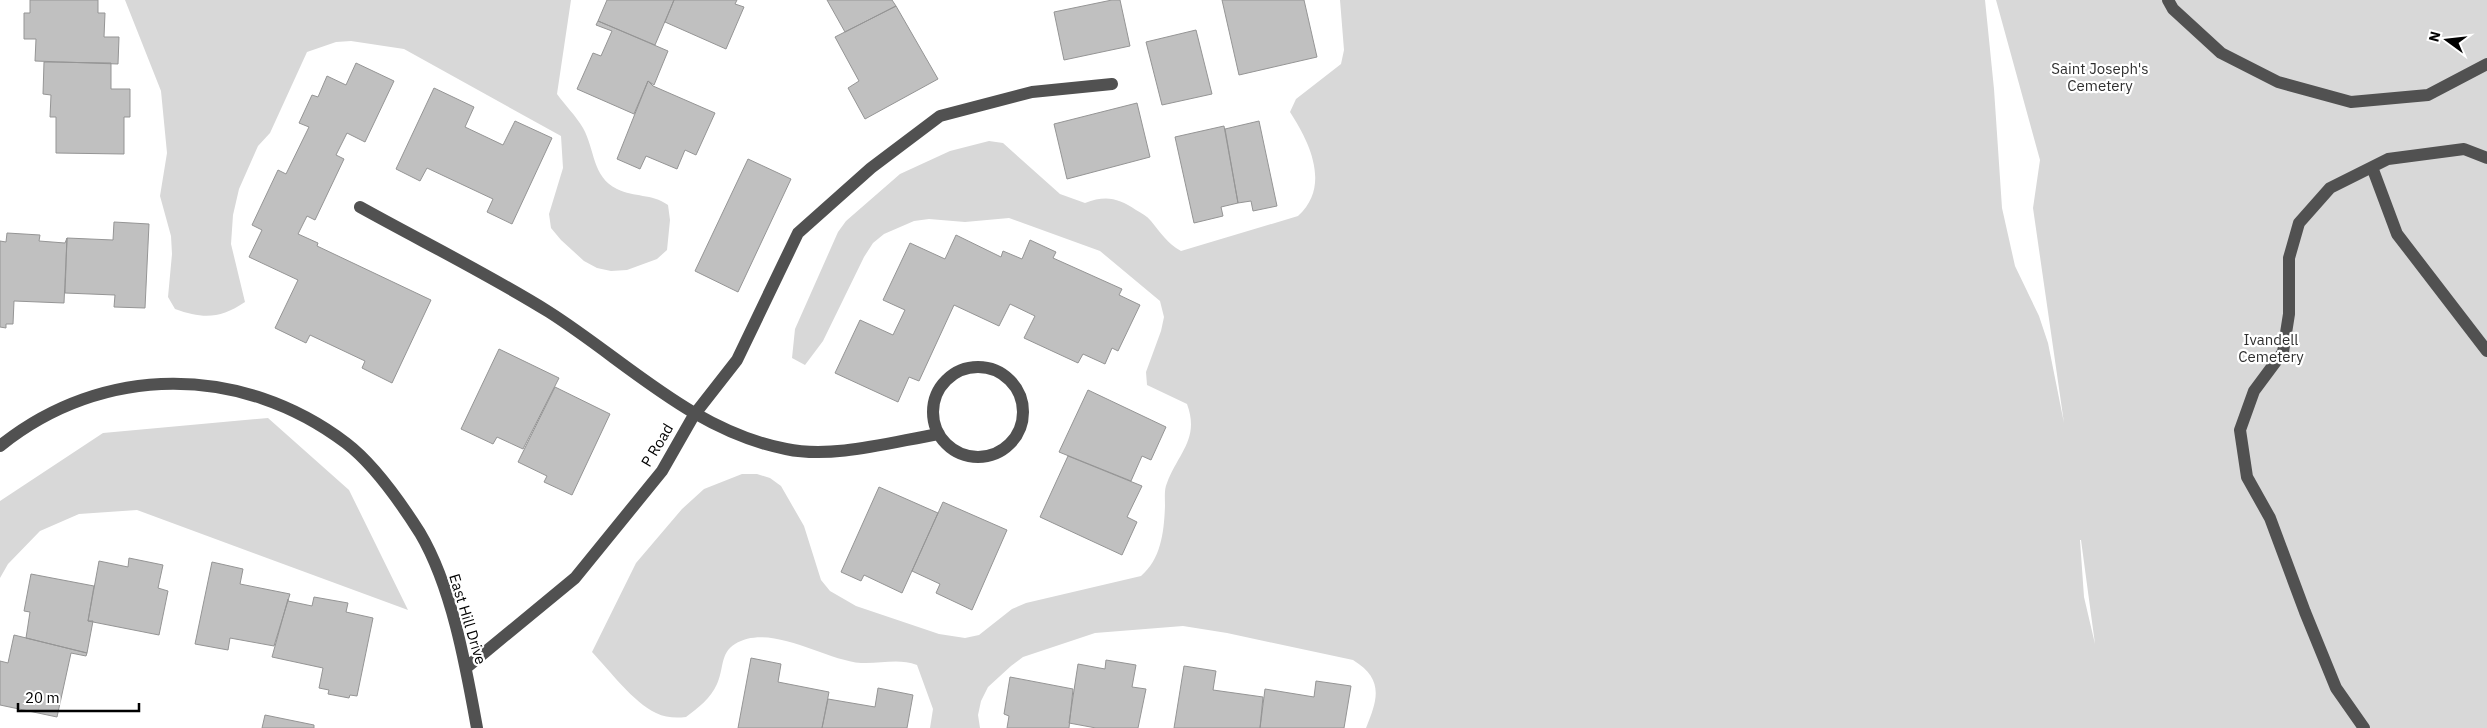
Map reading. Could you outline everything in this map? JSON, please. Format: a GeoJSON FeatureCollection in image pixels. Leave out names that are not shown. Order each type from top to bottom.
{"type":"FeatureCollection","features":[{"type":"Feature","properties":{"kind":"street"},"geometry":{"type":"LineString","coordinates":[[2168,0],[2173,9],[2222,53],[2278,82],[2351,102],[2428,95],[2487,64]]}},
{"type":"Feature","properties":{"kind":"street"},"geometry":{"type":"LineString","coordinates":[[360,207],[549,312],[694,415],[737,360],[798,233],[871,168],[940,116],[1032,92],[1112,84]]}},
{"type":"Feature","properties":{"kind":"street"},"geometry":{"type":"LineString","coordinates":[[2364,728],[2336,688],[2304,612],[2270,518],[2247,477],[2240,430],[2254,391],[2283,352],[2289,314],[2289,258],[2299,223],[2330,188],[2388,159],[2464,149],[2487,158]]}},
{"type":"Feature","properties":{"kind":"street"},"geometry":{"type":"LineString","coordinates":[[2372,167],[2397,234],[2487,351]]}},
{"type":"Feature","properties":{"kind":"street"},"geometry":{"type":"LineString","coordinates":[[971,367],[992,370],[1011,381],[1020,394],[1023,408],[1018,430],[1004,448],[991,455],[976,457],[961,454],[948,446],[939,434],[934,421],[933,406],[937,392],[945,380],[957,372],[971,367]]}},
{"type":"Feature","properties":{"kind":"street","name":"East Hill Drive"},"geometry":{"type":"LineString","coordinates":[[0,446],[47,414],[91,396],[145,385],[197,384],[251,393],[302,414],[347,444],[386,485],[420,535],[446,592],[466,667],[477,728]]}},
{"type":"Feature","properties":{"kind":"street","name":"P Road"},"geometry":{"type":"LineString","coordinates":[[466,667],[575,578],[662,472],[694,415],[754,442],[787,450],[822,453],[939,434]]}},
{"type":"Feature","properties":{"kind":"green space"},"geometry":{"type":"Polygon","coordinates":[[[125,0],[571,0],[557,94],[583,128],[598,170],[609,184],[624,192],[649,197],[668,205],[670,220],[667,250],[657,259],[627,270],[611,271],[597,268],[584,261],[551,228],[549,214],[563,168],[561,136],[404,49],[351,41],[336,42],[307,52],[270,133],[258,146],[239,189],[233,215],[231,244],[245,302],[227,312],[211,316],[194,315],[175,309],[168,297],[172,254],[171,236],[160,196],[167,153],[161,91],[125,0]]]}},
{"type":"Feature","properties":{"kind":"green space"},"geometry":{"type":"Polygon","coordinates":[[[1340,0],[1985,0],[1994,89],[2002,208],[2015,266],[2039,316],[2048,343],[2064,423],[2033,208],[2040,160],[1996,0],[2487,0],[2487,728],[1366,728],[1373,708],[1376,690],[1370,675],[1353,660],[1227,633],[1183,626],[1095,633],[1023,657],[988,687],[981,701],[978,715],[980,728],[930,728],[933,709],[917,665],[910,663],[861,663],[780,640],[764,637],[749,638],[735,644],[727,652],[717,684],[708,698],[686,717],[675,717],[664,716],[647,708],[622,686],[592,652],[636,563],[682,509],[704,489],[742,474],[757,474],[770,478],[781,486],[804,526],[821,580],[830,591],[856,606],[939,634],[965,638],[979,635],[1012,609],[1026,603],[1141,576],[1153,562],[1160,544],[1164,526],[1166,485],[1186,445],[1191,427],[1190,416],[1187,404],[1147,385],[1146,372],[1161,331],[1164,317],[1160,301],[1100,251],[1009,218],[965,222],[929,219],[914,221],[884,234],[873,243],[864,257],[823,341],[805,365],[792,358],[795,329],[838,232],[846,221],[900,174],[950,151],[989,141],[1003,143],[1060,194],[1085,203],[1099,199],[1112,199],[1130,206],[1148,218],[1168,241],[1181,251],[1298,216],[1308,204],[1313,191],[1315,178],[1314,164],[1304,137],[1290,112],[1296,99],[1341,64],[1344,50],[1340,0]],[[2081,540],[2084,597],[2095,644],[2081,540]]]}},
{"type":"Feature","properties":{"kind":"green space"},"geometry":{"type":"Polygon","coordinates":[[[268,418],[349,490],[408,610],[137,510],[79,514],[40,531],[8,564],[0,578],[0,501],[103,433],[268,418]]]}},
{"type":"Feature","properties":{"kind":"building"},"geometry":{"type":"Polygon","coordinates":[[[30,0],[98,0],[98,13],[105,13],[104,37],[119,37],[118,64],[35,61],[36,39],[24,39],[24,13],[30,13],[30,0]]]}},
{"type":"Feature","properties":{"kind":"building"},"geometry":{"type":"Polygon","coordinates":[[[607,0],[674,0],[655,45],[598,21],[607,0]]]}},
{"type":"Feature","properties":{"kind":"building"},"geometry":{"type":"Polygon","coordinates":[[[674,0],[737,0],[735,4],[744,7],[726,49],[665,22],[674,0]]]}},
{"type":"Feature","properties":{"kind":"building"},"geometry":{"type":"Polygon","coordinates":[[[827,0],[892,0],[896,6],[845,32],[827,0]]]}},
{"type":"Feature","properties":{"kind":"building"},"geometry":{"type":"Polygon","coordinates":[[[1120,0],[1130,46],[1064,60],[1054,12],[1120,0]]]}},
{"type":"Feature","properties":{"kind":"building"},"geometry":{"type":"Polygon","coordinates":[[[1222,0],[1304,0],[1317,57],[1239,75],[1222,0]]]}},
{"type":"Feature","properties":{"kind":"building"},"geometry":{"type":"Polygon","coordinates":[[[896,6],[938,79],[865,119],[848,88],[859,81],[835,37],[896,6]]]}},
{"type":"Feature","properties":{"kind":"building"},"geometry":{"type":"Polygon","coordinates":[[[598,21],[668,51],[654,85],[648,81],[634,114],[577,89],[593,53],[601,56],[612,31],[596,25],[598,21]]]}},
{"type":"Feature","properties":{"kind":"building"},"geometry":{"type":"Polygon","coordinates":[[[1196,30],[1212,94],[1162,105],[1146,42],[1196,30]]]}},
{"type":"Feature","properties":{"kind":"building"},"geometry":{"type":"Polygon","coordinates":[[[44,62],[111,63],[111,89],[130,89],[130,117],[124,117],[124,154],[56,153],[56,117],[50,117],[51,95],[43,94],[44,62]]]}},
{"type":"Feature","properties":{"kind":"building"},"geometry":{"type":"Polygon","coordinates":[[[356,63],[394,81],[365,142],[347,133],[336,155],[344,159],[315,220],[307,216],[298,234],[318,243],[317,246],[431,300],[392,383],[362,368],[365,361],[310,335],[306,343],[275,328],[298,280],[249,257],[262,230],[252,225],[278,170],[286,174],[309,127],[299,123],[312,95],[318,97],[327,76],[346,85],[356,63]]]}},
{"type":"Feature","properties":{"kind":"building"},"geometry":{"type":"Polygon","coordinates":[[[648,81],[653,86],[715,113],[696,155],[685,150],[677,169],[646,156],[640,169],[617,159],[648,81]]]}},
{"type":"Feature","properties":{"kind":"building"},"geometry":{"type":"Polygon","coordinates":[[[434,88],[474,107],[465,127],[503,145],[515,121],[552,138],[512,224],[487,212],[493,199],[427,168],[420,181],[396,169],[434,88]]]}},
{"type":"Feature","properties":{"kind":"building"},"geometry":{"type":"Polygon","coordinates":[[[1137,103],[1150,157],[1067,179],[1054,124],[1137,103]]]}},
{"type":"Feature","properties":{"kind":"building"},"geometry":{"type":"Polygon","coordinates":[[[1259,121],[1277,206],[1253,211],[1251,201],[1238,203],[1225,129],[1259,121]]]}},
{"type":"Feature","properties":{"kind":"building"},"geometry":{"type":"Polygon","coordinates":[[[1224,126],[1238,203],[1221,207],[1223,216],[1194,223],[1175,137],[1224,126]]]}},
{"type":"Feature","properties":{"kind":"building"},"geometry":{"type":"Polygon","coordinates":[[[748,159],[791,179],[738,292],[695,271],[748,159]]]}},
{"type":"Feature","properties":{"kind":"building"},"geometry":{"type":"Polygon","coordinates":[[[114,222],[149,224],[145,308],[114,307],[115,295],[65,293],[67,238],[113,240],[114,222]]]}},
{"type":"Feature","properties":{"kind":"building"},"geometry":{"type":"Polygon","coordinates":[[[7,233],[40,235],[39,241],[65,243],[67,238],[64,303],[14,301],[13,324],[6,324],[6,328],[0,327],[0,241],[6,242],[7,233]]]}},
{"type":"Feature","properties":{"kind":"building"},"geometry":{"type":"Polygon","coordinates":[[[956,235],[1001,257],[1003,251],[1022,259],[1030,240],[1056,252],[1053,258],[1122,289],[1119,295],[1140,305],[1118,351],[1112,348],[1105,364],[1083,354],[1078,363],[1024,338],[1035,316],[1010,304],[999,326],[954,305],[919,381],[909,377],[898,402],[835,373],[860,320],[893,335],[905,310],[883,300],[910,243],[945,259],[956,235]]]}},
{"type":"Feature","properties":{"kind":"building"},"geometry":{"type":"Polygon","coordinates":[[[499,349],[559,378],[523,449],[497,437],[493,444],[461,429],[499,349]]]}},
{"type":"Feature","properties":{"kind":"building"},"geometry":{"type":"Polygon","coordinates":[[[555,387],[610,414],[572,495],[544,482],[547,476],[518,462],[555,387]]]}},
{"type":"Feature","properties":{"kind":"building"},"geometry":{"type":"Polygon","coordinates":[[[1088,390],[1166,427],[1151,460],[1142,456],[1131,481],[1059,452],[1088,390]]]}},
{"type":"Feature","properties":{"kind":"building"},"geometry":{"type":"Polygon","coordinates":[[[1068,456],[1142,486],[1127,517],[1137,522],[1122,555],[1040,517],[1068,456]]]}},
{"type":"Feature","properties":{"kind":"building"},"geometry":{"type":"Polygon","coordinates":[[[879,487],[938,513],[902,593],[864,575],[861,581],[841,572],[879,487]]]}},
{"type":"Feature","properties":{"kind":"building"},"geometry":{"type":"Polygon","coordinates":[[[943,502],[1007,530],[972,610],[936,593],[940,584],[912,571],[943,502]]]}},
{"type":"Feature","properties":{"kind":"building"},"geometry":{"type":"Polygon","coordinates":[[[129,558],[163,565],[158,588],[168,591],[159,635],[88,621],[99,561],[128,567],[129,558]]]}},
{"type":"Feature","properties":{"kind":"building"},"geometry":{"type":"Polygon","coordinates":[[[212,562],[243,569],[240,584],[290,594],[274,646],[230,638],[228,650],[195,644],[212,562]]]}},
{"type":"Feature","properties":{"kind":"building"},"geometry":{"type":"Polygon","coordinates":[[[31,574],[94,586],[88,621],[93,621],[87,653],[26,638],[30,612],[24,611],[31,574]]]}},
{"type":"Feature","properties":{"kind":"building"},"geometry":{"type":"Polygon","coordinates":[[[314,597],[348,603],[346,612],[373,618],[357,696],[350,695],[349,698],[328,694],[329,690],[319,688],[323,668],[272,657],[288,599],[288,601],[312,606],[314,597]]]}},
{"type":"Feature","properties":{"kind":"building"},"geometry":{"type":"Polygon","coordinates":[[[14,635],[87,653],[86,656],[71,653],[57,717],[0,705],[0,661],[8,663],[14,635]]]}},
{"type":"Feature","properties":{"kind":"building"},"geometry":{"type":"Polygon","coordinates":[[[751,658],[781,664],[778,682],[829,692],[822,728],[738,728],[751,658]]]}},
{"type":"Feature","properties":{"kind":"building"},"geometry":{"type":"Polygon","coordinates":[[[1106,660],[1136,665],[1132,687],[1146,689],[1138,728],[1096,728],[1069,723],[1078,664],[1105,669],[1106,660]]]}},
{"type":"Feature","properties":{"kind":"building"},"geometry":{"type":"Polygon","coordinates":[[[1184,666],[1216,671],[1213,690],[1263,697],[1260,728],[1174,728],[1184,666]]]}},
{"type":"Feature","properties":{"kind":"building"},"geometry":{"type":"Polygon","coordinates":[[[1010,677],[1073,689],[1069,728],[1007,728],[1009,716],[1004,714],[1010,677]]]}},
{"type":"Feature","properties":{"kind":"building"},"geometry":{"type":"Polygon","coordinates":[[[1316,681],[1351,686],[1344,728],[1260,728],[1265,689],[1314,697],[1316,681]]]}},
{"type":"Feature","properties":{"kind":"building"},"geometry":{"type":"Polygon","coordinates":[[[878,688],[913,695],[907,728],[822,728],[828,699],[875,707],[878,688]]]}},
{"type":"Feature","properties":{"kind":"building"},"geometry":{"type":"Polygon","coordinates":[[[265,715],[314,725],[314,728],[262,728],[265,715]]]}},
{"type":"Feature","properties":{"kind":"park label","name":"Saint Joseph's Cemetery"},"geometry":{"type":"Point","coordinates":[2100,76]}},
{"type":"Feature","properties":{"kind":"park label","name":"Ivandell Cemetery"},"geometry":{"type":"Point","coordinates":[2271,348]}}]}
